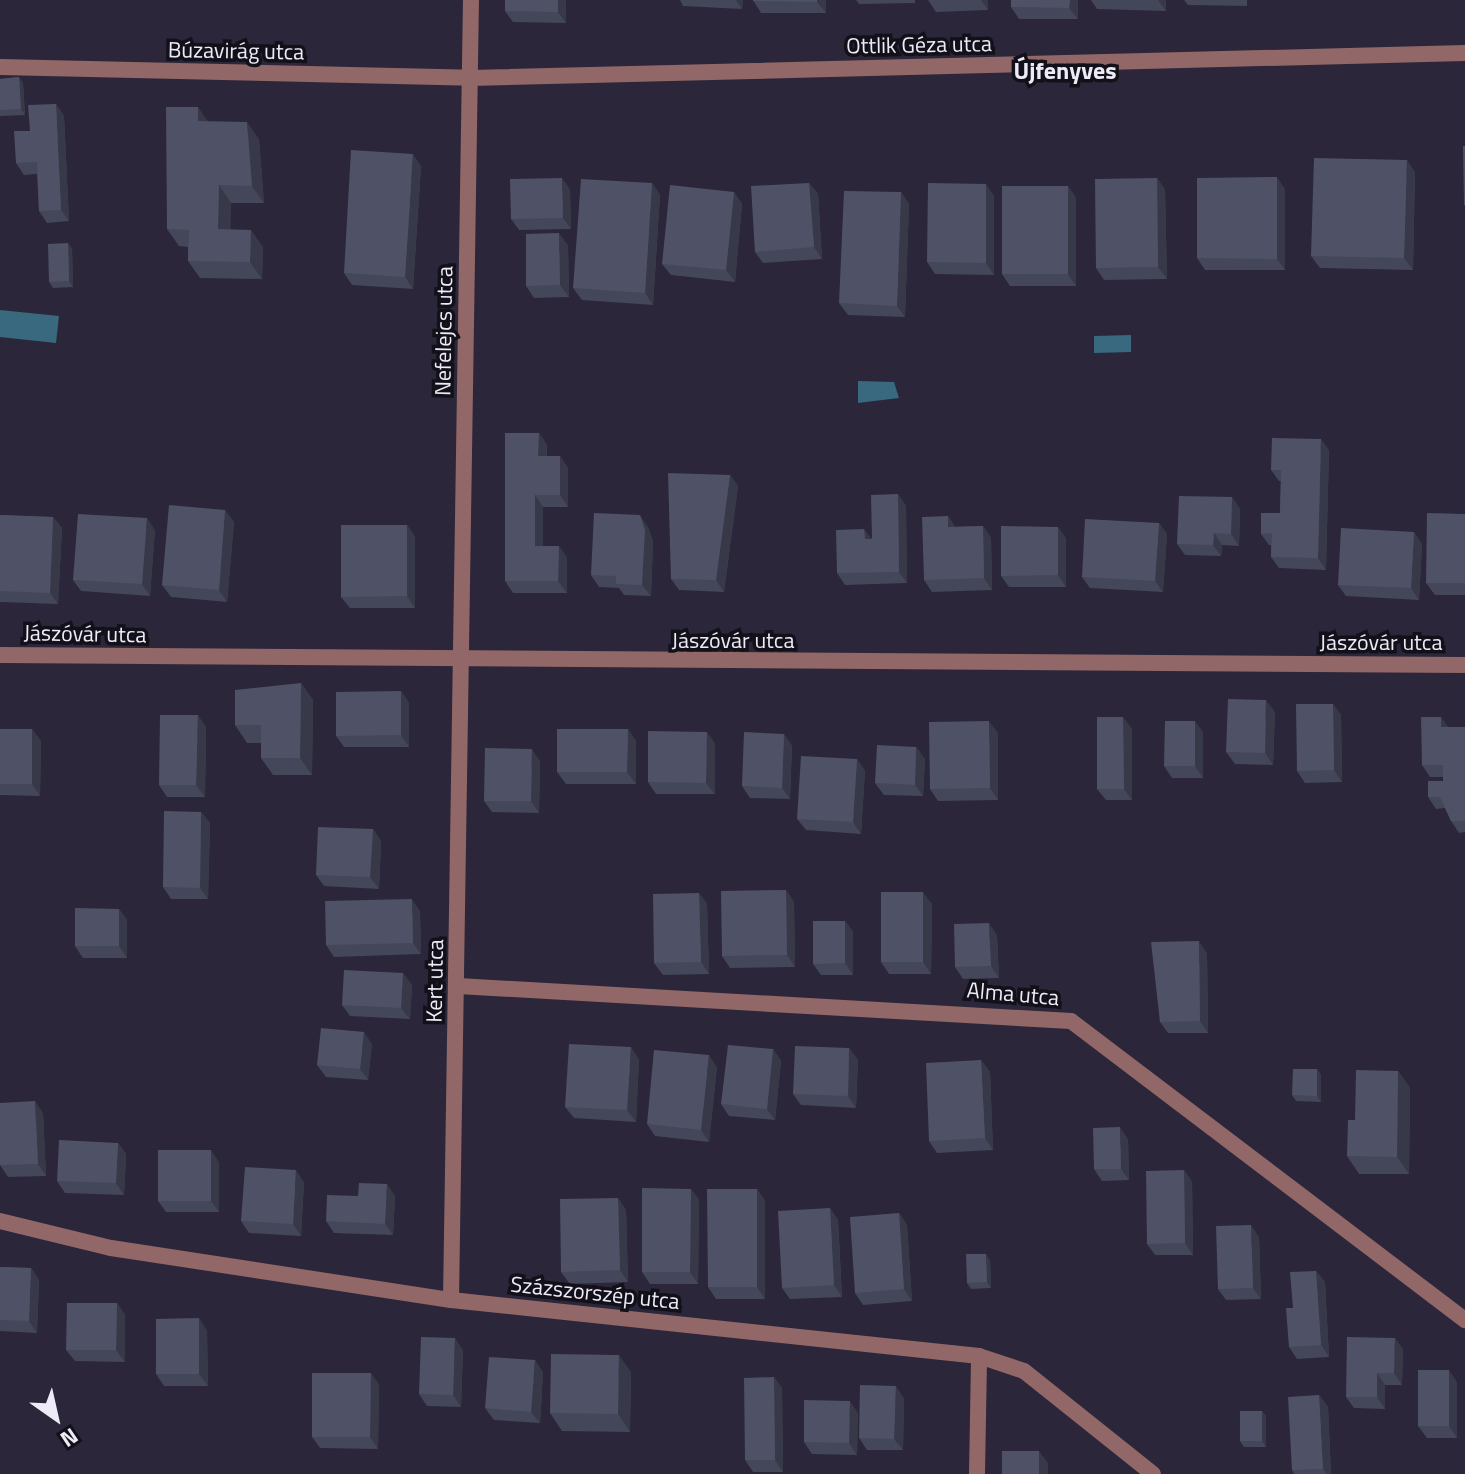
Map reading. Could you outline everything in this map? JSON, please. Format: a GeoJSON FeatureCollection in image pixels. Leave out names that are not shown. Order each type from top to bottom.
{"type":"FeatureCollection","features":[{"type":"Feature","properties":{"kind":"street","name":"Nefelejcs utca"},"geometry":{"type":"LineString","coordinates":[[460,663],[471,0]]}},
{"type":"Feature","properties":{"kind":"street","name":"Ottlik Géza utca"},"geometry":{"type":"LineString","coordinates":[[471,78],[1465,53]]}},
{"type":"Feature","properties":{"kind":"street","name":"Búzavirág utca"},"geometry":{"type":"LineString","coordinates":[[0,67],[471,78]]}},
{"type":"Feature","properties":{"kind":"street","name":"Jászóvár utca"},"geometry":{"type":"LineString","coordinates":[[0,655],[460,663],[1465,665]]}},
{"type":"Feature","properties":{"kind":"street","name":"Kert utca"},"geometry":{"type":"LineString","coordinates":[[451,1300],[458,986],[460,663]]}},
{"type":"Feature","properties":{"kind":"street","name":"Alma utca"},"geometry":{"type":"LineString","coordinates":[[458,986],[1071,1021],[1465,1320]]}},
{"type":"Feature","properties":{"kind":"street","name":"Százszorszép utca"},"geometry":{"type":"LineString","coordinates":[[0,1221],[111,1248],[451,1300],[979,1356],[1024,1371],[1153,1474]]}},
{"type":"Feature","properties":{"kind":"street"},"geometry":{"type":"LineString","coordinates":[[977,1474],[979,1356]]}},
{"type":"Feature","properties":{"kind":"water"},"geometry":{"type":"Polygon","coordinates":[[[0,310],[59,316],[56,343],[0,337],[0,310]]]}},
{"type":"Feature","properties":{"kind":"water"},"geometry":{"type":"Polygon","coordinates":[[[1131,335],[1131,352],[1094,353],[1094,336],[1131,335]]]}},
{"type":"Feature","properties":{"kind":"water"},"geometry":{"type":"Polygon","coordinates":[[[858,381],[894,382],[899,398],[858,403],[858,381]]]}},
{"type":"Feature","properties":{"kind":"building"},"geometry":{"type":"Polygon","coordinates":[[[505,0],[558,0],[558,12],[505,11],[505,0]]]}},
{"type":"Feature","properties":{"kind":"building"},"geometry":{"type":"Polygon","coordinates":[[[817,0],[817,2],[753,1],[817,0]]]}},
{"type":"Feature","properties":{"kind":"building"},"geometry":{"type":"Polygon","coordinates":[[[1011,0],[1070,0],[1069,8],[1011,7],[1011,0]]]}},
{"type":"Feature","properties":{"kind":"building"},"geometry":{"type":"Polygon","coordinates":[[[19,77],[21,109],[0,110],[0,79],[19,77]]]}},
{"type":"Feature","properties":{"kind":"building"},"geometry":{"type":"Polygon","coordinates":[[[56,104],[61,210],[39,211],[37,162],[16,163],[14,131],[30,131],[28,105],[56,104]]]}},
{"type":"Feature","properties":{"kind":"building"},"geometry":{"type":"Polygon","coordinates":[[[166,107],[198,107],[198,121],[247,122],[252,186],[219,185],[218,229],[251,230],[250,262],[188,261],[189,230],[167,229],[166,107]]]}},
{"type":"Feature","properties":{"kind":"building"},"geometry":{"type":"Polygon","coordinates":[[[1465,146],[1465,205],[1464,205],[1465,146]]]}},
{"type":"Feature","properties":{"kind":"building"},"geometry":{"type":"Polygon","coordinates":[[[351,150],[413,154],[405,277],[344,273],[351,150]]]}},
{"type":"Feature","properties":{"kind":"building"},"geometry":{"type":"Polygon","coordinates":[[[1314,158],[1407,160],[1404,258],[1311,256],[1314,158]]]}},
{"type":"Feature","properties":{"kind":"building"},"geometry":{"type":"Polygon","coordinates":[[[1277,177],[1277,259],[1197,258],[1197,178],[1277,177]]]}},
{"type":"Feature","properties":{"kind":"building"},"geometry":{"type":"Polygon","coordinates":[[[562,178],[563,218],[511,219],[510,179],[562,178]]]}},
{"type":"Feature","properties":{"kind":"building"},"geometry":{"type":"Polygon","coordinates":[[[1157,178],[1158,267],[1096,268],[1095,179],[1157,178]]]}},
{"type":"Feature","properties":{"kind":"building"},"geometry":{"type":"Polygon","coordinates":[[[581,179],[652,183],[645,293],[573,288],[581,179]]]}},
{"type":"Feature","properties":{"kind":"building"},"geometry":{"type":"Polygon","coordinates":[[[809,183],[814,247],[755,252],[751,186],[809,183]]]}},
{"type":"Feature","properties":{"kind":"building"},"geometry":{"type":"Polygon","coordinates":[[[928,183],[986,184],[986,263],[927,262],[928,183]]]}},
{"type":"Feature","properties":{"kind":"building"},"geometry":{"type":"Polygon","coordinates":[[[670,185],[734,192],[726,270],[662,264],[670,185]]]}},
{"type":"Feature","properties":{"kind":"building"},"geometry":{"type":"Polygon","coordinates":[[[1002,186],[1068,186],[1068,274],[1002,274],[1002,186]]]}},
{"type":"Feature","properties":{"kind":"building"},"geometry":{"type":"Polygon","coordinates":[[[844,191],[901,192],[897,306],[839,303],[844,191]]]}},
{"type":"Feature","properties":{"kind":"building"},"geometry":{"type":"Polygon","coordinates":[[[559,233],[560,285],[526,286],[526,234],[559,233]]]}},
{"type":"Feature","properties":{"kind":"building"},"geometry":{"type":"Polygon","coordinates":[[[68,243],[69,281],[49,282],[48,244],[68,243]]]}},
{"type":"Feature","properties":{"kind":"building"},"geometry":{"type":"Polygon","coordinates":[[[505,433],[539,433],[538,456],[560,456],[560,495],[535,495],[535,546],[559,546],[558,581],[505,581],[505,433]]]}},
{"type":"Feature","properties":{"kind":"building"},"geometry":{"type":"Polygon","coordinates":[[[1272,438],[1321,439],[1318,558],[1271,557],[1272,533],[1261,534],[1261,513],[1280,513],[1281,470],[1271,470],[1272,438]]]}},
{"type":"Feature","properties":{"kind":"building"},"geometry":{"type":"Polygon","coordinates":[[[668,473],[730,475],[716,580],[671,579],[668,473]]]}},
{"type":"Feature","properties":{"kind":"building"},"geometry":{"type":"Polygon","coordinates":[[[898,494],[899,572],[837,573],[836,530],[864,529],[865,539],[872,539],[871,495],[898,494]]]}},
{"type":"Feature","properties":{"kind":"building"},"geometry":{"type":"Polygon","coordinates":[[[1179,496],[1232,497],[1231,534],[1214,533],[1213,545],[1177,544],[1179,496]]]}},
{"type":"Feature","properties":{"kind":"building"},"geometry":{"type":"Polygon","coordinates":[[[169,505],[225,510],[219,590],[162,585],[169,505]]]}},
{"type":"Feature","properties":{"kind":"building"},"geometry":{"type":"Polygon","coordinates":[[[594,513],[640,515],[645,530],[642,585],[616,584],[616,576],[591,575],[594,513]]]}},
{"type":"Feature","properties":{"kind":"building"},"geometry":{"type":"Polygon","coordinates":[[[1427,513],[1465,514],[1465,583],[1426,583],[1427,513]]]}},
{"type":"Feature","properties":{"kind":"building"},"geometry":{"type":"Polygon","coordinates":[[[78,514],[147,518],[142,584],[73,580],[78,514]]]}},
{"type":"Feature","properties":{"kind":"building"},"geometry":{"type":"Polygon","coordinates":[[[0,515],[53,517],[50,593],[0,591],[0,515]]]}},
{"type":"Feature","properties":{"kind":"building"},"geometry":{"type":"Polygon","coordinates":[[[948,516],[948,527],[983,526],[984,578],[924,580],[922,517],[948,516]]]}},
{"type":"Feature","properties":{"kind":"building"},"geometry":{"type":"Polygon","coordinates":[[[1085,519],[1159,523],[1155,581],[1082,577],[1085,519]]]}},
{"type":"Feature","properties":{"kind":"building"},"geometry":{"type":"Polygon","coordinates":[[[341,525],[407,525],[407,596],[341,597],[341,525]]]}},
{"type":"Feature","properties":{"kind":"building"},"geometry":{"type":"Polygon","coordinates":[[[1001,526],[1058,527],[1058,575],[1001,576],[1001,526]]]}},
{"type":"Feature","properties":{"kind":"building"},"geometry":{"type":"Polygon","coordinates":[[[1341,528],[1414,532],[1411,588],[1338,585],[1341,528]]]}},
{"type":"Feature","properties":{"kind":"building"},"geometry":{"type":"Polygon","coordinates":[[[301,683],[300,758],[261,758],[261,725],[235,725],[235,690],[301,683]]]}},
{"type":"Feature","properties":{"kind":"building"},"geometry":{"type":"Polygon","coordinates":[[[401,691],[401,735],[336,736],[336,692],[401,691]]]}},
{"type":"Feature","properties":{"kind":"building"},"geometry":{"type":"Polygon","coordinates":[[[1228,699],[1266,700],[1265,753],[1226,752],[1228,699]]]}},
{"type":"Feature","properties":{"kind":"building"},"geometry":{"type":"Polygon","coordinates":[[[1296,704],[1333,704],[1334,770],[1297,771],[1296,704]]]}},
{"type":"Feature","properties":{"kind":"building"},"geometry":{"type":"Polygon","coordinates":[[[160,715],[198,715],[196,785],[159,785],[160,715]]]}},
{"type":"Feature","properties":{"kind":"building"},"geometry":{"type":"Polygon","coordinates":[[[1097,717],[1123,717],[1124,789],[1097,789],[1097,717]]]}},
{"type":"Feature","properties":{"kind":"building"},"geometry":{"type":"Polygon","coordinates":[[[1421,717],[1441,717],[1441,727],[1465,727],[1465,821],[1451,821],[1440,797],[1428,797],[1428,781],[1443,781],[1443,765],[1422,765],[1421,717]]]}},
{"type":"Feature","properties":{"kind":"building"},"geometry":{"type":"Polygon","coordinates":[[[989,721],[990,788],[930,789],[929,722],[989,721]]]}},
{"type":"Feature","properties":{"kind":"building"},"geometry":{"type":"Polygon","coordinates":[[[1165,721],[1195,721],[1195,766],[1164,766],[1165,721]]]}},
{"type":"Feature","properties":{"kind":"building"},"geometry":{"type":"Polygon","coordinates":[[[0,729],[32,729],[32,784],[0,784],[0,729]]]}},
{"type":"Feature","properties":{"kind":"building"},"geometry":{"type":"Polygon","coordinates":[[[557,729],[628,729],[627,772],[557,772],[557,729]]]}},
{"type":"Feature","properties":{"kind":"building"},"geometry":{"type":"Polygon","coordinates":[[[648,731],[707,732],[706,783],[648,782],[648,731]]]}},
{"type":"Feature","properties":{"kind":"building"},"geometry":{"type":"Polygon","coordinates":[[[744,732],[784,734],[782,788],[742,786],[744,732]]]}},
{"type":"Feature","properties":{"kind":"building"},"geometry":{"type":"Polygon","coordinates":[[[877,745],[916,747],[915,785],[875,783],[877,745]]]}},
{"type":"Feature","properties":{"kind":"building"},"geometry":{"type":"Polygon","coordinates":[[[485,748],[532,749],[531,801],[484,801],[485,748]]]}},
{"type":"Feature","properties":{"kind":"building"},"geometry":{"type":"Polygon","coordinates":[[[801,756],[857,759],[853,822],[797,819],[801,756]]]}},
{"type":"Feature","properties":{"kind":"building"},"geometry":{"type":"Polygon","coordinates":[[[164,811],[201,812],[200,888],[163,887],[164,811]]]}},
{"type":"Feature","properties":{"kind":"building"},"geometry":{"type":"Polygon","coordinates":[[[318,827],[373,829],[370,877],[316,875],[318,827]]]}},
{"type":"Feature","properties":{"kind":"building"},"geometry":{"type":"Polygon","coordinates":[[[786,890],[787,955],[722,956],[721,891],[786,890]]]}},
{"type":"Feature","properties":{"kind":"building"},"geometry":{"type":"Polygon","coordinates":[[[881,892],[923,892],[923,962],[881,962],[881,892]]]}},
{"type":"Feature","properties":{"kind":"building"},"geometry":{"type":"Polygon","coordinates":[[[699,893],[701,962],[654,963],[653,894],[699,893]]]}},
{"type":"Feature","properties":{"kind":"building"},"geometry":{"type":"Polygon","coordinates":[[[412,899],[413,943],[326,945],[325,901],[412,899]]]}},
{"type":"Feature","properties":{"kind":"building"},"geometry":{"type":"Polygon","coordinates":[[[75,908],[119,909],[119,946],[75,946],[75,908]]]}},
{"type":"Feature","properties":{"kind":"building"},"geometry":{"type":"Polygon","coordinates":[[[813,921],[845,921],[845,963],[813,964],[813,921]]]}},
{"type":"Feature","properties":{"kind":"building"},"geometry":{"type":"Polygon","coordinates":[[[989,923],[991,966],[955,967],[954,924],[989,923]]]}},
{"type":"Feature","properties":{"kind":"building"},"geometry":{"type":"Polygon","coordinates":[[[1199,941],[1200,1021],[1160,1022],[1151,942],[1199,941]]]}},
{"type":"Feature","properties":{"kind":"building"},"geometry":{"type":"Polygon","coordinates":[[[344,970],[403,973],[401,1008],[342,1005],[344,970]]]}},
{"type":"Feature","properties":{"kind":"building"},"geometry":{"type":"Polygon","coordinates":[[[321,1028],[364,1032],[360,1069],[317,1065],[321,1028]]]}},
{"type":"Feature","properties":{"kind":"building"},"geometry":{"type":"Polygon","coordinates":[[[569,1044],[631,1047],[627,1110],[565,1107],[569,1044]]]}},
{"type":"Feature","properties":{"kind":"building"},"geometry":{"type":"Polygon","coordinates":[[[728,1045],[773,1049],[767,1109],[721,1104],[728,1045]]]}},
{"type":"Feature","properties":{"kind":"building"},"geometry":{"type":"Polygon","coordinates":[[[795,1046],[849,1048],[848,1096],[793,1094],[795,1046]]]}},
{"type":"Feature","properties":{"kind":"building"},"geometry":{"type":"Polygon","coordinates":[[[654,1050],[709,1055],[701,1130],[647,1124],[654,1050]]]}},
{"type":"Feature","properties":{"kind":"building"},"geometry":{"type":"Polygon","coordinates":[[[981,1060],[985,1138],[929,1141],[926,1063],[981,1060]]]}},
{"type":"Feature","properties":{"kind":"building"},"geometry":{"type":"Polygon","coordinates":[[[1293,1069],[1317,1069],[1317,1096],[1292,1095],[1293,1069]]]}},
{"type":"Feature","properties":{"kind":"building"},"geometry":{"type":"Polygon","coordinates":[[[1356,1070],[1398,1071],[1397,1157],[1347,1156],[1348,1120],[1355,1120],[1356,1070]]]}},
{"type":"Feature","properties":{"kind":"building"},"geometry":{"type":"Polygon","coordinates":[[[35,1101],[38,1164],[0,1165],[0,1103],[35,1101]]]}},
{"type":"Feature","properties":{"kind":"building"},"geometry":{"type":"Polygon","coordinates":[[[1120,1127],[1121,1169],[1094,1169],[1093,1128],[1120,1127]]]}},
{"type":"Feature","properties":{"kind":"building"},"geometry":{"type":"Polygon","coordinates":[[[59,1140],[118,1143],[116,1183],[57,1181],[59,1140]]]}},
{"type":"Feature","properties":{"kind":"building"},"geometry":{"type":"Polygon","coordinates":[[[158,1150],[211,1150],[211,1201],[158,1201],[158,1150]]]}},
{"type":"Feature","properties":{"kind":"building"},"geometry":{"type":"Polygon","coordinates":[[[245,1167],[296,1170],[293,1224],[241,1221],[245,1167]]]}},
{"type":"Feature","properties":{"kind":"building"},"geometry":{"type":"Polygon","coordinates":[[[1184,1170],[1185,1243],[1147,1244],[1146,1171],[1184,1170]]]}},
{"type":"Feature","properties":{"kind":"building"},"geometry":{"type":"Polygon","coordinates":[[[359,1183],[387,1184],[385,1224],[326,1221],[327,1195],[358,1196],[359,1183]]]}},
{"type":"Feature","properties":{"kind":"building"},"geometry":{"type":"Polygon","coordinates":[[[642,1188],[691,1189],[690,1272],[642,1272],[642,1188]]]}},
{"type":"Feature","properties":{"kind":"building"},"geometry":{"type":"Polygon","coordinates":[[[707,1189],[757,1189],[757,1287],[708,1287],[707,1189]]]}},
{"type":"Feature","properties":{"kind":"building"},"geometry":{"type":"Polygon","coordinates":[[[618,1198],[620,1270],[561,1272],[560,1199],[618,1198]]]}},
{"type":"Feature","properties":{"kind":"building"},"geometry":{"type":"Polygon","coordinates":[[[830,1208],[834,1285],[782,1288],[778,1211],[830,1208]]]}},
{"type":"Feature","properties":{"kind":"building"},"geometry":{"type":"Polygon","coordinates":[[[899,1213],[904,1289],[855,1293],[850,1217],[899,1213]]]}},
{"type":"Feature","properties":{"kind":"building"},"geometry":{"type":"Polygon","coordinates":[[[1251,1225],[1253,1288],[1218,1289],[1216,1226],[1251,1225]]]}},
{"type":"Feature","properties":{"kind":"building"},"geometry":{"type":"Polygon","coordinates":[[[966,1254],[986,1254],[987,1282],[967,1283],[966,1254]]]}},
{"type":"Feature","properties":{"kind":"building"},"geometry":{"type":"Polygon","coordinates":[[[0,1267],[31,1268],[29,1321],[0,1320],[0,1267]]]}},
{"type":"Feature","properties":{"kind":"building"},"geometry":{"type":"Polygon","coordinates":[[[1316,1271],[1321,1345],[1289,1347],[1286,1308],[1293,1308],[1290,1272],[1316,1271]]]}},
{"type":"Feature","properties":{"kind":"building"},"geometry":{"type":"Polygon","coordinates":[[[67,1303],[117,1303],[116,1350],[66,1350],[67,1303]]]}},
{"type":"Feature","properties":{"kind":"building"},"geometry":{"type":"Polygon","coordinates":[[[199,1318],[199,1374],[156,1374],[156,1319],[199,1318]]]}},
{"type":"Feature","properties":{"kind":"building"},"geometry":{"type":"Polygon","coordinates":[[[421,1337],[455,1338],[453,1395],[419,1394],[421,1337]]]}},
{"type":"Feature","properties":{"kind":"building"},"geometry":{"type":"Polygon","coordinates":[[[1347,1337],[1395,1338],[1394,1373],[1377,1373],[1377,1397],[1346,1397],[1347,1337]]]}},
{"type":"Feature","properties":{"kind":"building"},"geometry":{"type":"Polygon","coordinates":[[[551,1354],[619,1355],[618,1414],[550,1413],[551,1354]]]}},
{"type":"Feature","properties":{"kind":"building"},"geometry":{"type":"Polygon","coordinates":[[[489,1357],[535,1360],[531,1412],[485,1408],[489,1357]]]}},
{"type":"Feature","properties":{"kind":"building"},"geometry":{"type":"Polygon","coordinates":[[[1418,1370],[1449,1370],[1449,1426],[1418,1426],[1418,1370]]]}},
{"type":"Feature","properties":{"kind":"building"},"geometry":{"type":"Polygon","coordinates":[[[312,1373],[371,1373],[370,1437],[312,1437],[312,1373]]]}},
{"type":"Feature","properties":{"kind":"building"},"geometry":{"type":"Polygon","coordinates":[[[774,1377],[775,1460],[745,1460],[744,1378],[774,1377]]]}},
{"type":"Feature","properties":{"kind":"building"},"geometry":{"type":"Polygon","coordinates":[[[860,1385],[896,1386],[894,1439],[859,1438],[860,1385]]]}},
{"type":"Feature","properties":{"kind":"building"},"geometry":{"type":"Polygon","coordinates":[[[1319,1395],[1323,1469],[1292,1470],[1288,1397],[1319,1395]]]}},
{"type":"Feature","properties":{"kind":"building"},"geometry":{"type":"Polygon","coordinates":[[[804,1400],[850,1401],[849,1443],[804,1442],[804,1400]]]}},
{"type":"Feature","properties":{"kind":"building"},"geometry":{"type":"Polygon","coordinates":[[[1240,1411],[1262,1411],[1262,1441],[1240,1441],[1240,1411]]]}},
{"type":"Feature","properties":{"kind":"building"},"geometry":{"type":"Polygon","coordinates":[[[1002,1451],[1039,1451],[1039,1474],[1002,1474],[1002,1451]]]}},
{"type":"Feature","properties":{"kind":"district","name":"Újfenyves"},"geometry":{"type":"Point","coordinates":[1065,71]}}]}
